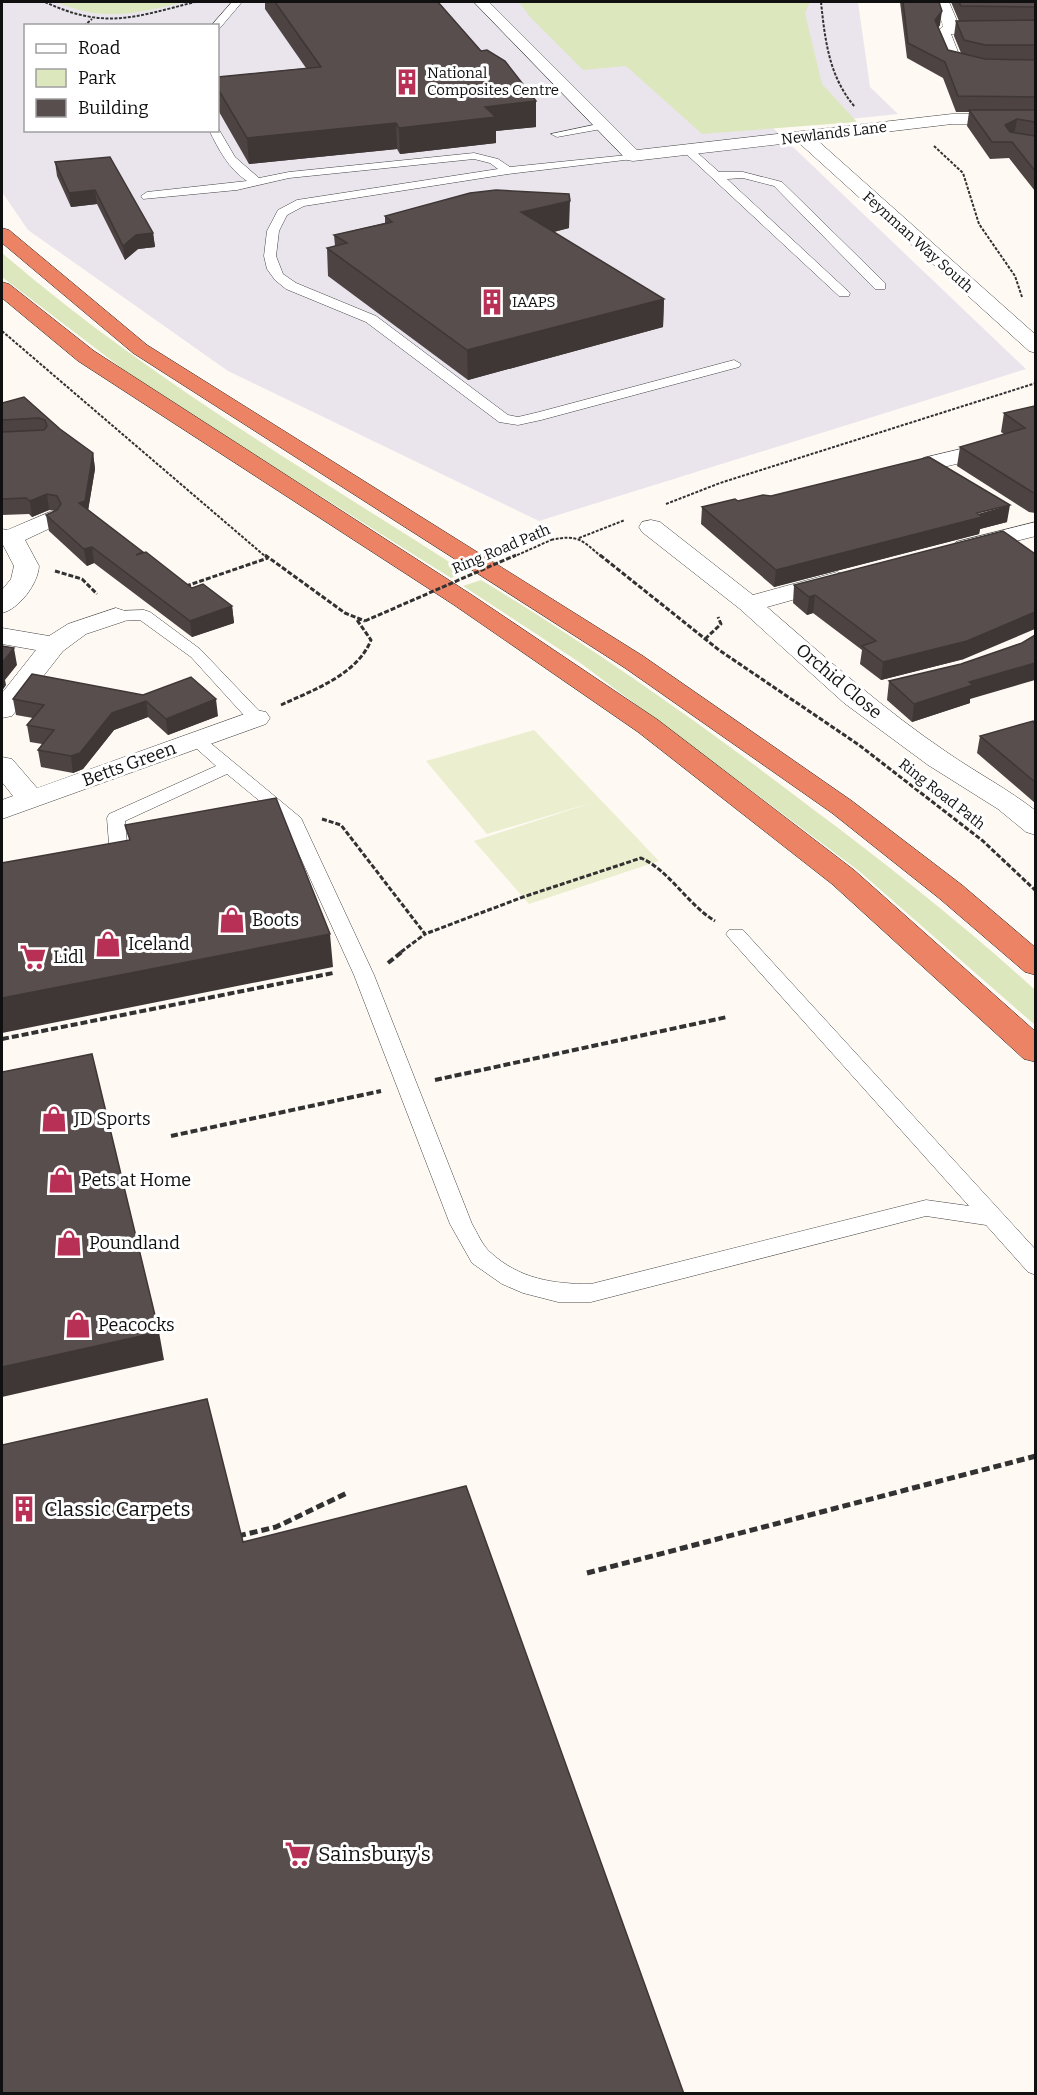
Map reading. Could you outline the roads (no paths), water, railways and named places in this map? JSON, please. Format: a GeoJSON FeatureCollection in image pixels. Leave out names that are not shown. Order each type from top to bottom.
{"type":"FeatureCollection","features":[{"type":"Feature","properties":{"kind":"highway"},"geometry":{"type":"LineString","coordinates":[[2,234],[140,349],[633,662],[842,807],[951,892],[1035,965]]}},
{"type":"Feature","properties":{"kind":"highway"},"geometry":{"type":"LineString","coordinates":[[2,288],[86,357],[463,600],[648,726],[843,877],[1035,1051]]}},
{"type":"Feature","properties":{"kind":"street"},"geometry":{"type":"LineString","coordinates":[[481,2],[603,126],[640,155]]}},
{"type":"Feature","properties":{"kind":"street"},"geometry":{"type":"LineString","coordinates":[[942,2],[952,28]]}},
{"type":"Feature","properties":{"kind":"street"},"geometry":{"type":"LineString","coordinates":[[1035,27],[952,28],[945,30],[943,34],[953,60],[989,68],[1035,68]]}},
{"type":"Feature","properties":{"kind":"street"},"geometry":{"type":"LineString","coordinates":[[989,68],[1000,86]]}},
{"type":"Feature","properties":{"kind":"street","name":"Newlands Lane"},"geometry":{"type":"LineString","coordinates":[[640,155],[687,149],[809,142],[837,132],[952,119],[1035,119]]}},
{"type":"Feature","properties":{"kind":"street","name":"Feynman Way South"},"geometry":{"type":"LineString","coordinates":[[809,142],[1035,347]]}},
{"type":"Feature","properties":{"kind":"street"},"geometry":{"type":"LineString","coordinates":[[908,469],[982,452]]}},
{"type":"Feature","properties":{"kind":"street"},"geometry":{"type":"LineString","coordinates":[[931,463],[961,482]]}},
{"type":"Feature","properties":{"kind":"street"},"geometry":{"type":"LineString","coordinates":[[1011,514],[1022,520],[1035,522]]}},
{"type":"Feature","properties":{"kind":"street","name":"Orchid Close"},"geometry":{"type":"LineString","coordinates":[[647,517],[854,698],[938,759],[1008,803],[1035,826]]}},
{"type":"Feature","properties":{"kind":"street"},"geometry":{"type":"LineString","coordinates":[[2,605],[25,577],[28,566],[26,557],[6,537],[51,519]]}},
{"type":"Feature","properties":{"kind":"street"},"geometry":{"type":"LineString","coordinates":[[937,554],[1035,529]]}},
{"type":"Feature","properties":{"kind":"street"},"geometry":{"type":"LineString","coordinates":[[748,604],[860,574]]}},
{"type":"Feature","properties":{"kind":"street"},"geometry":{"type":"LineString","coordinates":[[2,710],[54,645],[77,629],[116,616]]}},
{"type":"Feature","properties":{"kind":"street"},"geometry":{"type":"LineString","coordinates":[[2,636],[54,645]]}},
{"type":"Feature","properties":{"kind":"street"},"geometry":{"type":"LineString","coordinates":[[854,698],[888,688]]}},
{"type":"Feature","properties":{"kind":"street","name":"Betts Green"},"geometry":{"type":"LineString","coordinates":[[2,810],[256,718]]}},
{"type":"Feature","properties":{"kind":"street"},"geometry":{"type":"LineString","coordinates":[[2,765],[32,800]]}},
{"type":"Feature","properties":{"kind":"street"},"geometry":{"type":"LineString","coordinates":[[1008,803],[1035,795]]}},
{"type":"Feature","properties":{"kind":"lane"},"geometry":{"type":"LineString","coordinates":[[218,24],[237,2]]}},
{"type":"Feature","properties":{"kind":"lane"},"geometry":{"type":"LineString","coordinates":[[557,134],[603,126]]}},
{"type":"Feature","properties":{"kind":"lane"},"geometry":{"type":"LineString","coordinates":[[215,132],[231,163],[239,172],[257,182]]}},
{"type":"Feature","properties":{"kind":"lane"},"geometry":{"type":"LineString","coordinates":[[687,149],[844,293]]}},
{"type":"Feature","properties":{"kind":"lane"},"geometry":{"type":"LineString","coordinates":[[640,155],[508,171],[322,198],[291,207],[282,213],[273,231],[270,256],[273,269],[291,286],[371,319],[504,419],[518,421],[541,416],[734,364]]}},
{"type":"Feature","properties":{"kind":"lane"},"geometry":{"type":"LineString","coordinates":[[147,196],[237,186],[289,175],[465,157],[486,158],[508,171]]}},
{"type":"Feature","properties":{"kind":"lane"},"geometry":{"type":"LineString","coordinates":[[717,176],[743,175],[778,184],[880,286]]}},
{"type":"Feature","properties":{"kind":"lane"},"geometry":{"type":"LineString","coordinates":[[116,616],[144,615],[197,655],[256,718]]}},
{"type":"Feature","properties":{"kind":"lane"},"geometry":{"type":"LineString","coordinates":[[196,740],[292,818],[364,975],[462,1224],[480,1257],[510,1278],[531,1287],[558,1293],[591,1293],[926,1208],[993,1218]]}},
{"type":"Feature","properties":{"kind":"lane"},"geometry":{"type":"LineString","coordinates":[[118,844],[116,818],[228,766]]}},
{"type":"Feature","properties":{"kind":"lane"},"geometry":{"type":"LineString","coordinates":[[94,849],[140,839]]}},
{"type":"Feature","properties":{"kind":"lane"},"geometry":{"type":"LineString","coordinates":[[736,934],[1035,1266]]}},
{"type":"Feature","properties":{"kind":"place","name":"National Composites Centre"},"geometry":{"type":"Point","coordinates":[407,82]}},
{"type":"Feature","properties":{"kind":"place","name":"IAAPS"},"geometry":{"type":"Point","coordinates":[492,302]}},
{"type":"Feature","properties":{"kind":"place","name":"Boots"},"geometry":{"type":"Point","coordinates":[232,920]}},
{"type":"Feature","properties":{"kind":"place","name":"Iceland"},"geometry":{"type":"Point","coordinates":[108,944]}},
{"type":"Feature","properties":{"kind":"place","name":"Lidl"},"geometry":{"type":"Point","coordinates":[33,957]}},
{"type":"Feature","properties":{"kind":"place","name":"JD Sports"},"geometry":{"type":"Point","coordinates":[54,1119]}},
{"type":"Feature","properties":{"kind":"place","name":"Pets at Home"},"geometry":{"type":"Point","coordinates":[61,1180]}},
{"type":"Feature","properties":{"kind":"place","name":"Poundland"},"geometry":{"type":"Point","coordinates":[69,1243]}},
{"type":"Feature","properties":{"kind":"place","name":"Peacocks"},"geometry":{"type":"Point","coordinates":[78,1325]}},
{"type":"Feature","properties":{"kind":"place","name":"Classic Carpets"},"geometry":{"type":"Point","coordinates":[24,1509]}},
{"type":"Feature","properties":{"kind":"place","name":"Sainsbury's"},"geometry":{"type":"Point","coordinates":[298,1854]}}]}
